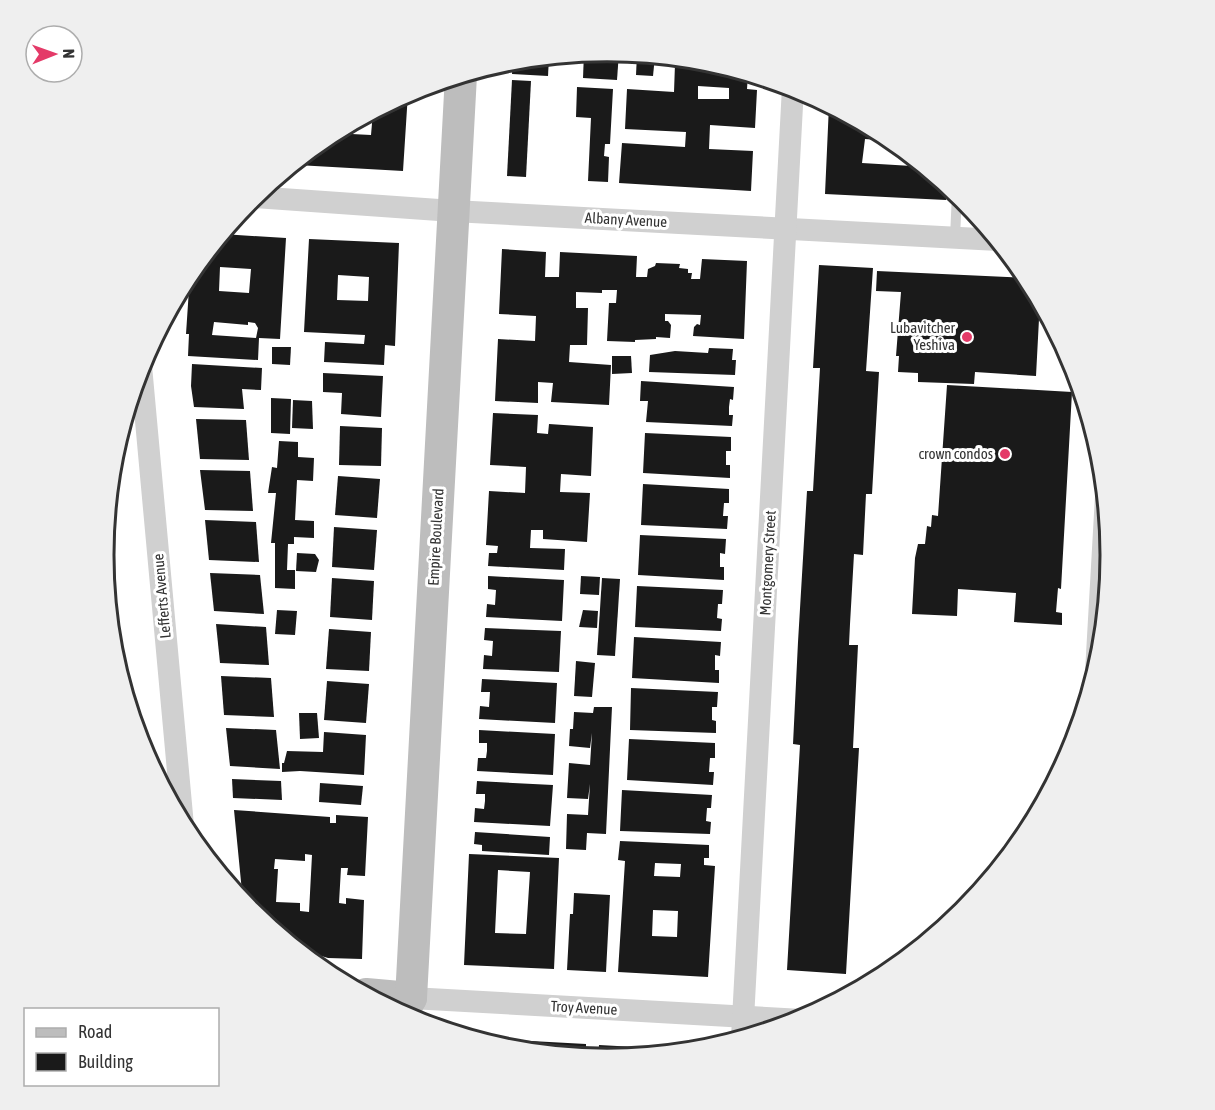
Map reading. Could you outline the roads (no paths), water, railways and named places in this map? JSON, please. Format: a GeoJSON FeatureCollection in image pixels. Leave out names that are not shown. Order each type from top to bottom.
{"type":"FeatureCollection","features":[{"type":"Feature","properties":{"kind":"main road","name":"Empire Boulevard"},"geometry":{"type":"LineString","coordinates":[[412,1008],[460,84]]}},
{"type":"Feature","properties":{"kind":"street","name":"Montgomery Street"},"geometry":{"type":"LineString","coordinates":[[743,1027],[793,98]]}},
{"type":"Feature","properties":{"kind":"street","name":"Albany Avenue"},"geometry":{"type":"LineString","coordinates":[[267,198],[453,211],[987,239]]}},
{"type":"Feature","properties":{"kind":"street","name":"Lefferts Avenue"},"geometry":{"type":"LineString","coordinates":[[143,388],[181,804]]}},
{"type":"Feature","properties":{"kind":"street","name":"Troy Avenue"},"geometry":{"type":"LineString","coordinates":[[423,1013],[743,1027]]}},
{"type":"Feature","properties":{"kind":"lane"},"geometry":{"type":"LineString","coordinates":[[955,238],[956,206]]}},
{"type":"Feature","properties":{"kind":"place","name":"Lubavitcher Yeshiva"},"geometry":{"type":"Point","coordinates":[967,337]}},
{"type":"Feature","properties":{"kind":"place","name":"crown condos"},"geometry":{"type":"Point","coordinates":[1005,454]}}]}
